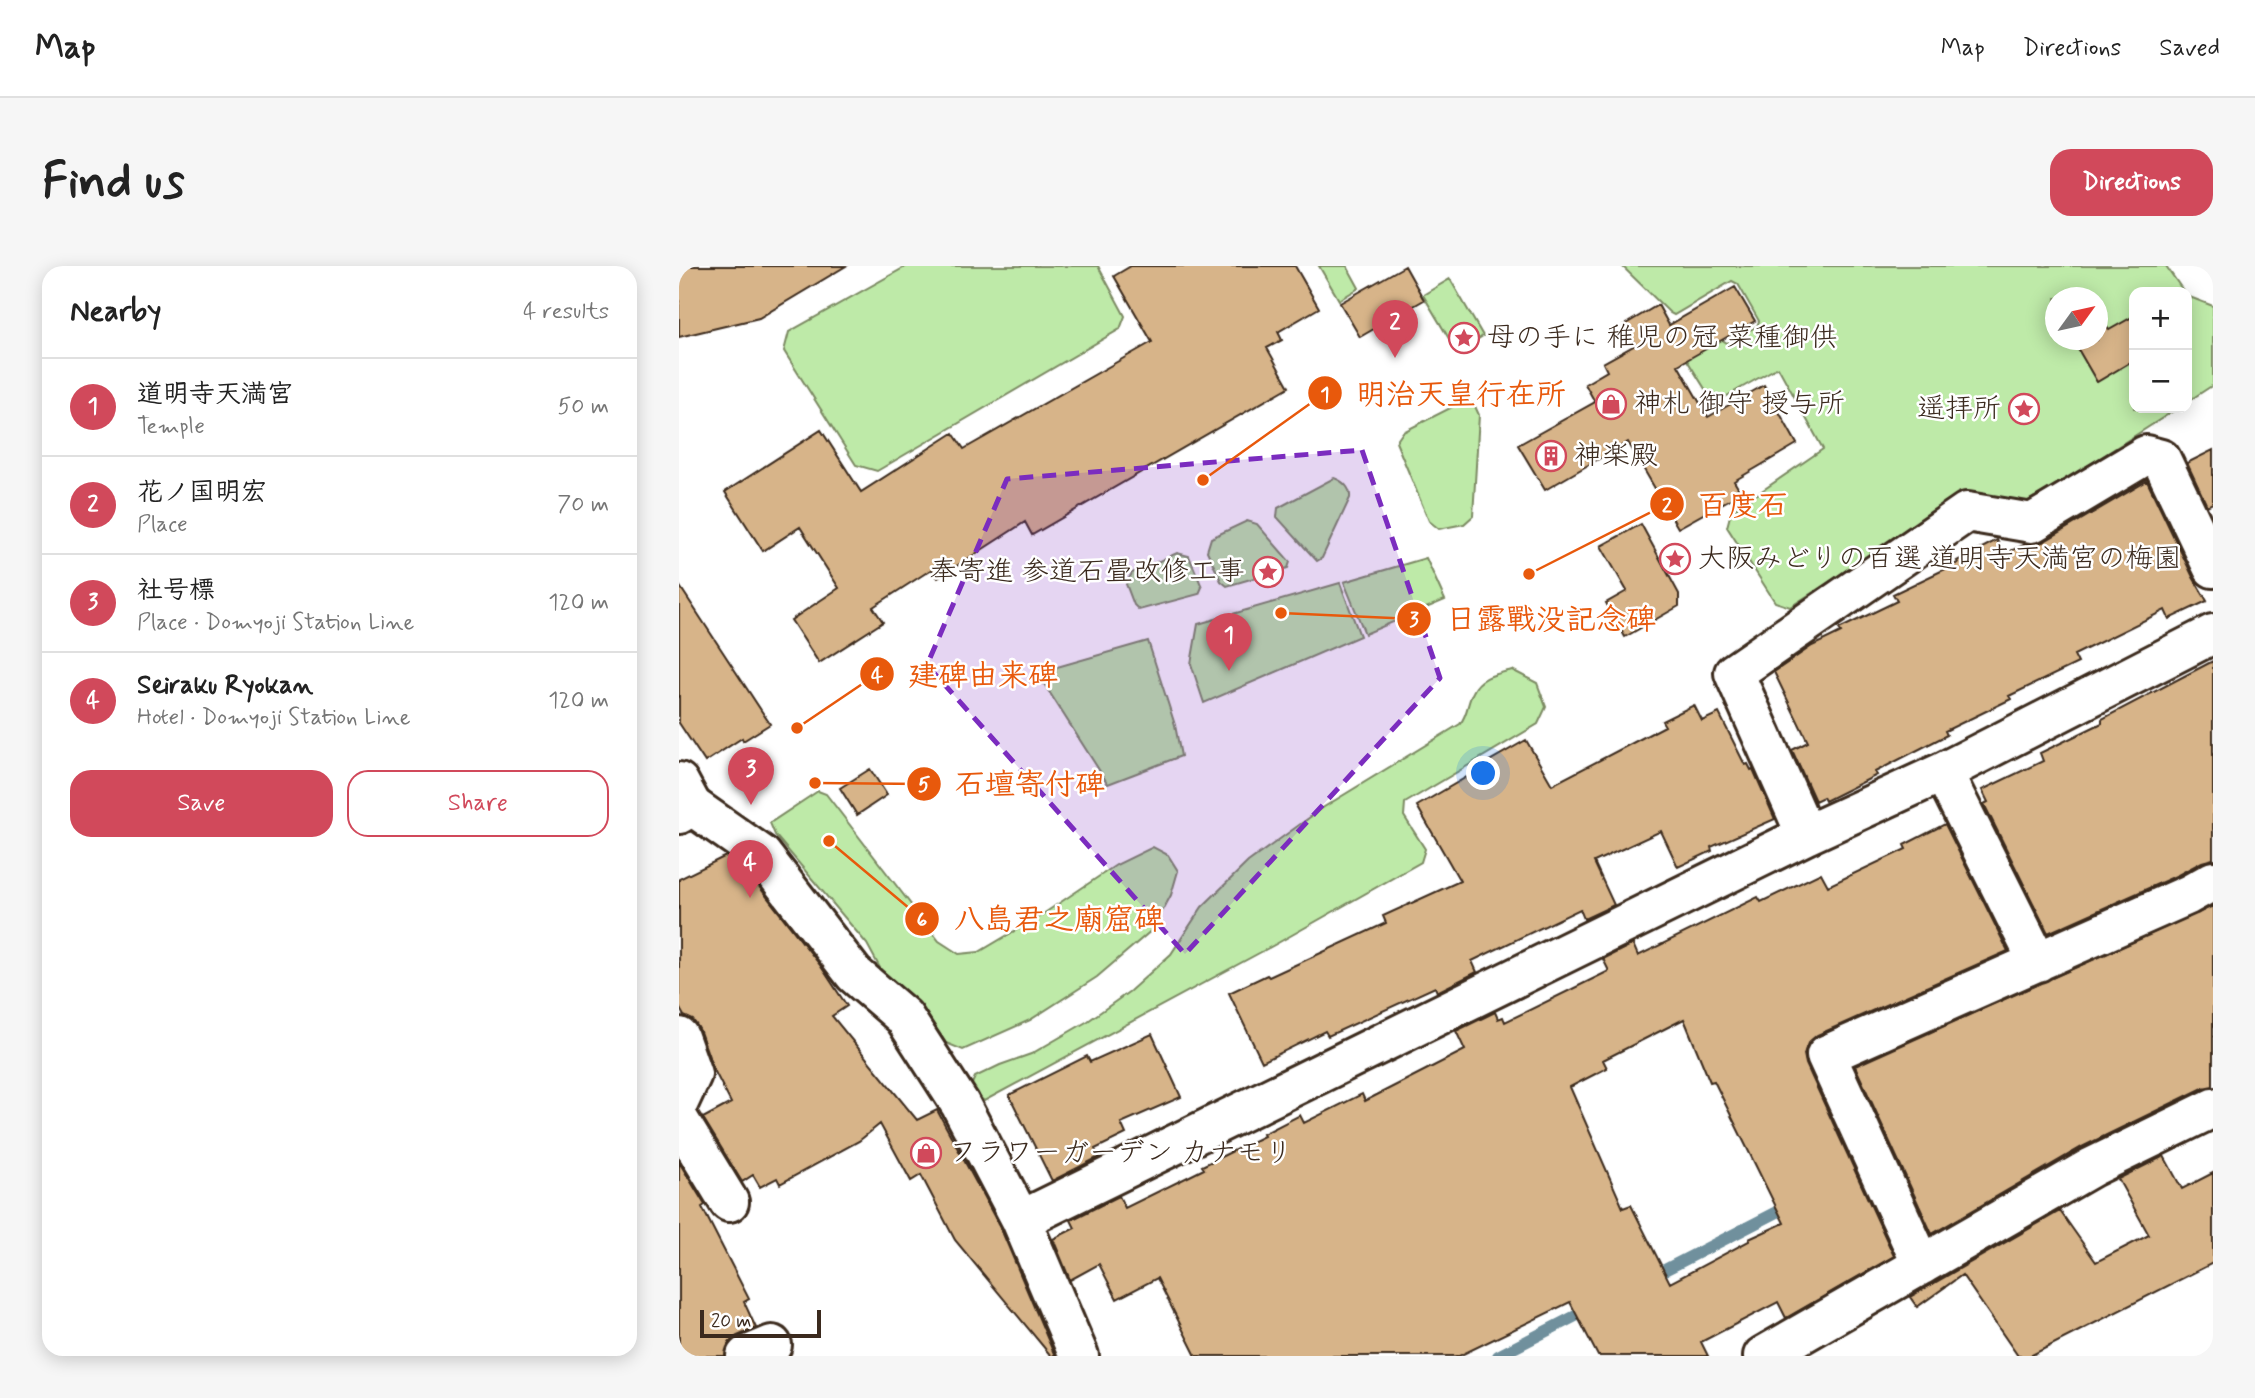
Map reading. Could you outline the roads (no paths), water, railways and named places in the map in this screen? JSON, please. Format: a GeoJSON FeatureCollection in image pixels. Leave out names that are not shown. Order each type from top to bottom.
{"type":"FeatureCollection","features":[{"type":"Feature","properties":{"kind":"street"},"geometry":{"type":"LineString","coordinates":[[1806,835],[1734,673],[1967,512],[2032,523],[2146,455],[2161,459],[2213,568]]}},
{"type":"Feature","properties":{"kind":"street"},"geometry":{"type":"LineString","coordinates":[[1021,1220],[1806,835],[1943,772],[2213,634]]}},
{"type":"Feature","properties":{"kind":"street"},"geometry":{"type":"LineString","coordinates":[[1943,772],[2038,962]]}},
{"type":"Feature","properties":{"kind":"street"},"geometry":{"type":"LineString","coordinates":[[683,801],[762,855],[854,974],[904,1017],[960,1104],[1021,1220],[1079,1356]]}},
{"type":"Feature","properties":{"kind":"street"},"geometry":{"type":"LineString","coordinates":[[1922,1265],[1826,1055],[2188,895],[2213,881]]}},
{"type":"Feature","properties":{"kind":"street"},"geometry":{"type":"LineString","coordinates":[[679,1037],[692,1074],[679,1102]]}},
{"type":"Feature","properties":{"kind":"street"},"geometry":{"type":"LineString","coordinates":[[1762,1356],[2092,1167],[2213,1108]]}},
{"type":"Feature","properties":{"kind":"street"},"geometry":{"type":"LineString","coordinates":[[679,1120],[729,1202]]}},
{"type":"Feature","properties":{"kind":"waterway"},"geometry":{"type":"LineString","coordinates":[[1651,1277],[1793,1204]]}},
{"type":"Feature","properties":{"kind":"waterway"},"geometry":{"type":"LineString","coordinates":[[1498,1356],[1591,1308]]}},
{"type":"Feature","properties":{"kind":"place","name":"母の手に 稚児の冠 菜種御供"},"geometry":{"type":"Point","coordinates":[1464,338]}},
{"type":"Feature","properties":{"kind":"place","name":"花ノ国明宏"},"geometry":{"type":"Point","coordinates":[1395,358]}},
{"type":"Feature","properties":{"kind":"place","name":"神札 御守 授与所"},"geometry":{"type":"Point","coordinates":[1611,404]}},
{"type":"Feature","properties":{"kind":"place","name":"遥拝所"},"geometry":{"type":"Point","coordinates":[2024,409]}},
{"type":"Feature","properties":{"kind":"place","name":"神楽殿"},"geometry":{"type":"Point","coordinates":[1551,456]}},
{"type":"Feature","properties":{"kind":"place","name":"明治天皇行在所"},"geometry":{"type":"Point","coordinates":[1203,480]}},
{"type":"Feature","properties":{"kind":"place","name":"大阪みどりの百選 道明寺天満宮の梅園"},"geometry":{"type":"Point","coordinates":[1675,559]}},
{"type":"Feature","properties":{"kind":"place","name":"奉寄進 参道石畳改修工事"},"geometry":{"type":"Point","coordinates":[1268,572]}},
{"type":"Feature","properties":{"kind":"place","name":"百度石"},"geometry":{"type":"Point","coordinates":[1529,574]}},
{"type":"Feature","properties":{"kind":"place","name":"日露戰没記念碑"},"geometry":{"type":"Point","coordinates":[1281,613]}},
{"type":"Feature","properties":{"kind":"place","name":"道明寺天満宮"},"geometry":{"type":"Point","coordinates":[1229,671]}},
{"type":"Feature","properties":{"kind":"place","name":"建碑由来碑"},"geometry":{"type":"Point","coordinates":[797,728]}},
{"type":"Feature","properties":{"kind":"place","name":"石壇寄付碑"},"geometry":{"type":"Point","coordinates":[815,783]}},
{"type":"Feature","properties":{"kind":"place","name":"社号標"},"geometry":{"type":"Point","coordinates":[751,805]}},
{"type":"Feature","properties":{"kind":"place","name":"八島君之廟窟碑"},"geometry":{"type":"Point","coordinates":[829,841]}},
{"type":"Feature","properties":{"kind":"place","name":"Seiraku Ryokan"},"geometry":{"type":"Point","coordinates":[750,898]}},
{"type":"Feature","properties":{"kind":"place","name":"フラワーガーデン カナモリ"},"geometry":{"type":"Point","coordinates":[926,1153]}}]}
